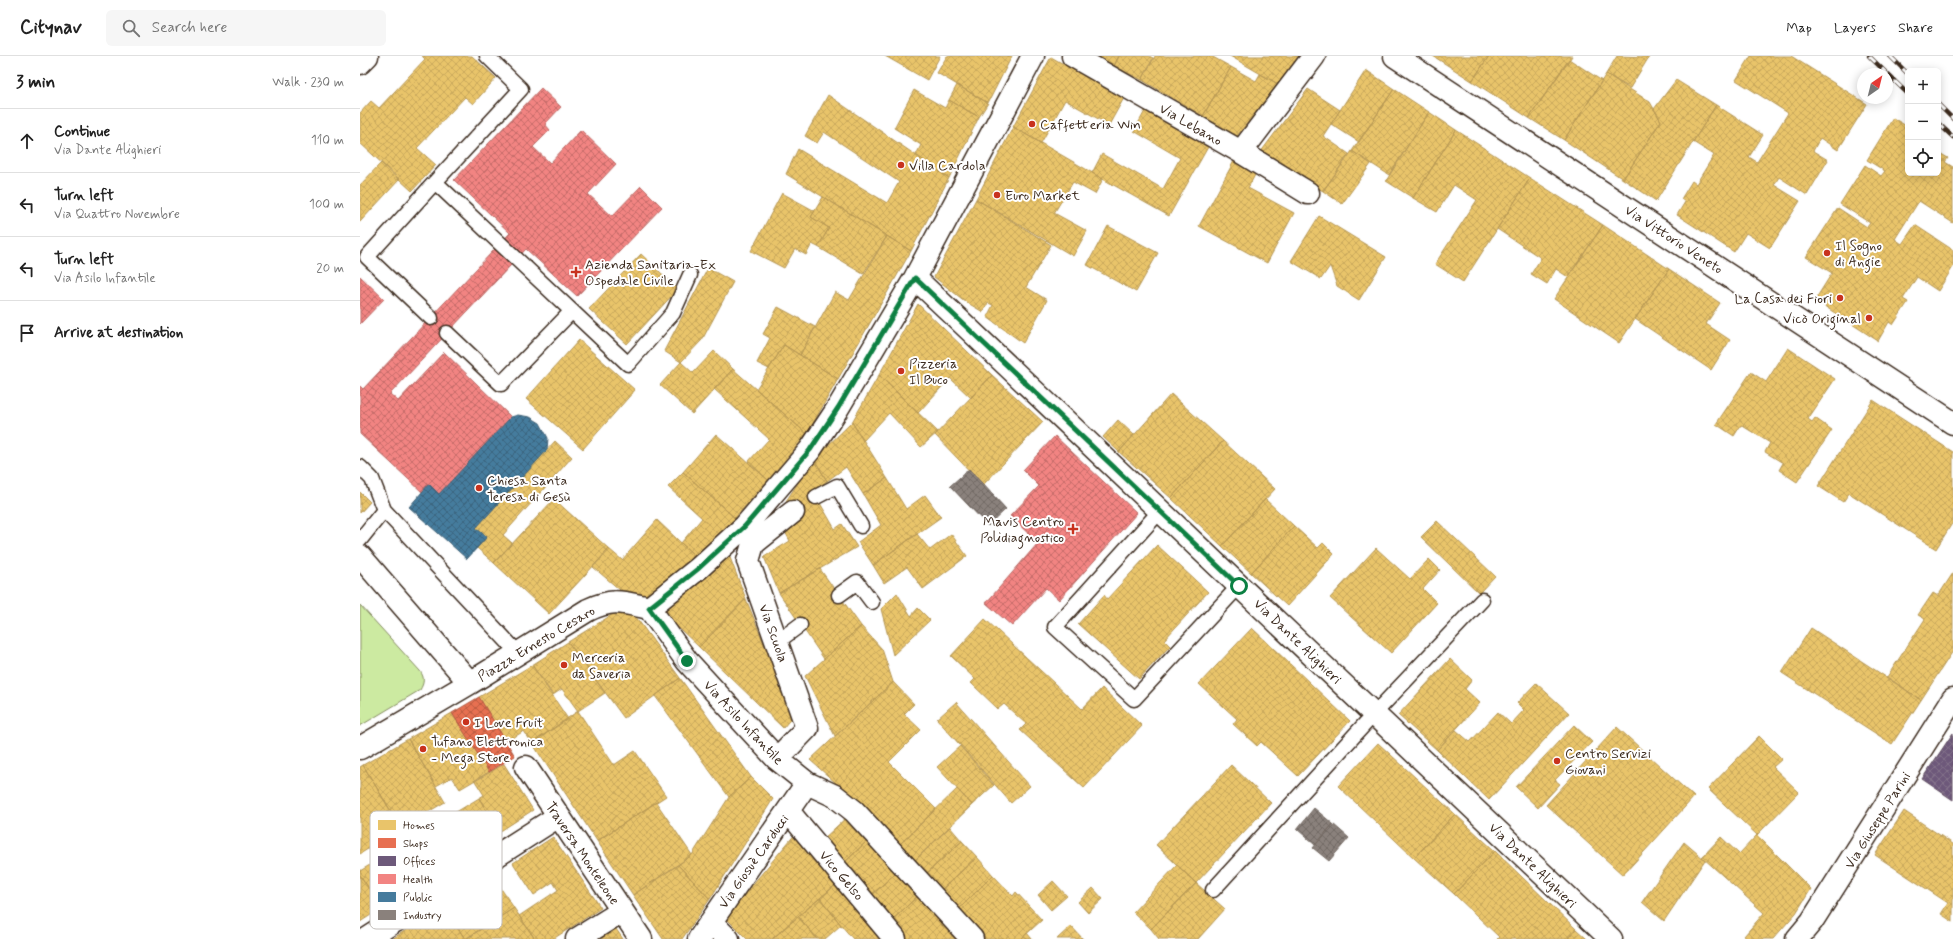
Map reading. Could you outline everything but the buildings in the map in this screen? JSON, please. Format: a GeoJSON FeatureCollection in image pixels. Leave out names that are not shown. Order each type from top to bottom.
{"type":"FeatureCollection","features":[{"type":"Feature","properties":{"kind":"street"},"geometry":{"type":"LineString","coordinates":[[360,63],[367,56]]}},
{"type":"Feature","properties":{"kind":"street"},"geometry":{"type":"LineString","coordinates":[[649,608],[699,568],[745,526],[810,450],[838,408],[915,278],[1033,56]]}},
{"type":"Feature","properties":{"kind":"street","name":"Via Lebano"},"geometry":{"type":"LineString","coordinates":[[1073,56],[1241,152],[1308,193]]}},
{"type":"Feature","properties":{"kind":"street"},"geometry":{"type":"LineString","coordinates":[[1241,152],[1314,56]]}},
{"type":"Feature","properties":{"kind":"street","name":"Via Vittorio Veneto"},"geometry":{"type":"LineString","coordinates":[[1395,56],[1953,422]]}},
{"type":"Feature","properties":{"kind":"street","name":"Via Dante Alighieri"},"geometry":{"type":"LineString","coordinates":[[915,278],[1611,939]]}},
{"type":"Feature","properties":{"kind":"street","name":"Via Scuola"},"geometry":{"type":"LineString","coordinates":[[777,759],[807,728],[748,561],[753,544],[793,512]]}},
{"type":"Feature","properties":{"kind":"street","name":"Piazza Ernesto Cesaro"},"geometry":{"type":"LineString","coordinates":[[360,556],[470,682]]}},
{"type":"Feature","properties":{"kind":"street","name":"Piazza Ernesto Cesaro"},"geometry":{"type":"LineString","coordinates":[[360,748],[588,610],[604,603],[620,601],[649,608]]}},
{"type":"Feature","properties":{"kind":"street","name":"Via Asilo Infantile"},"geometry":{"type":"LineString","coordinates":[[649,608],[687,661],[777,759],[807,782],[835,796],[854,811],[972,939]]}},
{"type":"Feature","properties":{"kind":"street","name":"Via Giuseppe Parini"},"geometry":{"type":"LineString","coordinates":[[1797,939],[1817,915],[1953,699]]}},
{"type":"Feature","properties":{"kind":"street","name":"Traversa Monteleone"},"geometry":{"type":"LineString","coordinates":[[526,767],[557,817],[641,939]]}},
{"type":"Feature","properties":{"kind":"street","name":"Via Giosuè Carducci"},"geometry":{"type":"LineString","coordinates":[[705,930],[807,782]]}},
{"type":"Feature","properties":{"kind":"street","name":"Vico Gelso"},"geometry":{"type":"LineString","coordinates":[[788,811],[895,939]]}},
{"type":"Feature","properties":{"kind":"street"},"geometry":{"type":"LineString","coordinates":[[502,852],[557,817]]}},
{"type":"Feature","properties":{"kind":"street"},"geometry":{"type":"LineString","coordinates":[[577,939],[622,911]]}},
{"type":"Feature","properties":{"kind":"street"},"geometry":{"type":"LineString","coordinates":[[367,939],[383,929]]}},
{"type":"Feature","properties":{"kind":"street"},"geometry":{"type":"LineString","coordinates":[[705,930],[728,939]]}},
{"type":"Feature","properties":{"kind":"lane"},"geometry":{"type":"LineString","coordinates":[[431,318],[366,256],[522,89],[487,56]]}},
{"type":"Feature","properties":{"kind":"lane"},"geometry":{"type":"LineString","coordinates":[[435,182],[628,364],[673,313],[690,275]]}},
{"type":"Feature","properties":{"kind":"lane"},"geometry":{"type":"LineString","coordinates":[[447,333],[501,384],[572,311]]}},
{"type":"Feature","properties":{"kind":"lane"},"geometry":{"type":"LineString","coordinates":[[360,467],[372,479],[384,510],[518,653]]}},
{"type":"Feature","properties":{"kind":"lane"},"geometry":{"type":"LineString","coordinates":[[816,497],[837,486],[861,526]]}},
{"type":"Feature","properties":{"kind":"lane"},"geometry":{"type":"LineString","coordinates":[[360,540],[384,510]]}},
{"type":"Feature","properties":{"kind":"lane"},"geometry":{"type":"LineString","coordinates":[[1160,511],[1056,627],[1134,699],[1239,586]]}},
{"type":"Feature","properties":{"kind":"lane"},"geometry":{"type":"LineString","coordinates":[[839,595],[857,582],[872,602]]}},
{"type":"Feature","properties":{"kind":"lane"},"geometry":{"type":"LineString","coordinates":[[1214,890],[1374,714],[1482,600]]}},
{"type":"Feature","properties":{"kind":"lane"},"geometry":{"type":"LineString","coordinates":[[777,642],[800,625]]}},
{"type":"Feature","properties":{"kind":"green space"},"geometry":{"type":"Polygon","coordinates":[[[360,605],[420,671],[423,676],[423,680],[420,690],[360,726],[360,605]]]}},
{"type":"Feature","properties":{"kind":"railway"},"geometry":{"type":"LineString","coordinates":[[1869,56],[1905,91]]}},
{"type":"Feature","properties":{"kind":"railway"},"geometry":{"type":"LineString","coordinates":[[1890,56],[1905,71]]}},
{"type":"Feature","properties":{"kind":"railway"},"geometry":{"type":"LineString","coordinates":[[1941,107],[1953,119]]}},
{"type":"Feature","properties":{"kind":"railway"},"geometry":{"type":"LineString","coordinates":[[1941,126],[1953,137]]}},
{"type":"Feature","properties":{"kind":"place","name":"Caffetteria Win"},"geometry":{"type":"Point","coordinates":[1032,124]}},
{"type":"Feature","properties":{"kind":"place","name":"Villa Cardola"},"geometry":{"type":"Point","coordinates":[901,165]}},
{"type":"Feature","properties":{"kind":"place","name":"Euro Market"},"geometry":{"type":"Point","coordinates":[997,195]}},
{"type":"Feature","properties":{"kind":"place","name":"Il Sogno di Angie"},"geometry":{"type":"Point","coordinates":[1827,253]}},
{"type":"Feature","properties":{"kind":"place","name":"Azienda Sanitaria-Ex Ospedale Civile"},"geometry":{"type":"Point","coordinates":[576,272]}},
{"type":"Feature","properties":{"kind":"place","name":"La Casa dei Fiori"},"geometry":{"type":"Point","coordinates":[1840,298]}},
{"type":"Feature","properties":{"kind":"place","name":"Vicò Original"},"geometry":{"type":"Point","coordinates":[1869,318]}},
{"type":"Feature","properties":{"kind":"place","name":"Pizzeria Il Buco"},"geometry":{"type":"Point","coordinates":[901,371]}},
{"type":"Feature","properties":{"kind":"place","name":"Chiesa Santa Teresa di Gesù"},"geometry":{"type":"Point","coordinates":[479,488]}},
{"type":"Feature","properties":{"kind":"place","name":"Mavis Centro Polidiagnostico"},"geometry":{"type":"Point","coordinates":[1073,529]}},
{"type":"Feature","properties":{"kind":"place","name":"Merceria da Saveria"},"geometry":{"type":"Point","coordinates":[564,665]}},
{"type":"Feature","properties":{"kind":"place","name":"I Love Fruit"},"geometry":{"type":"Point","coordinates":[466,722]}},
{"type":"Feature","properties":{"kind":"place","name":"Tufano Elettronica - Mega Store"},"geometry":{"type":"Point","coordinates":[423,749]}},
{"type":"Feature","properties":{"kind":"place","name":"Centro Servizi Giovani"},"geometry":{"type":"Point","coordinates":[1557,761]}},
{"type":"Feature","properties":{"kind":"route"},"geometry":{"type":"LineString","coordinates":[[687,661],[649,608],[699,568],[745,526],[810,450],[838,408],[915,278],[1239,586]]}}]}
